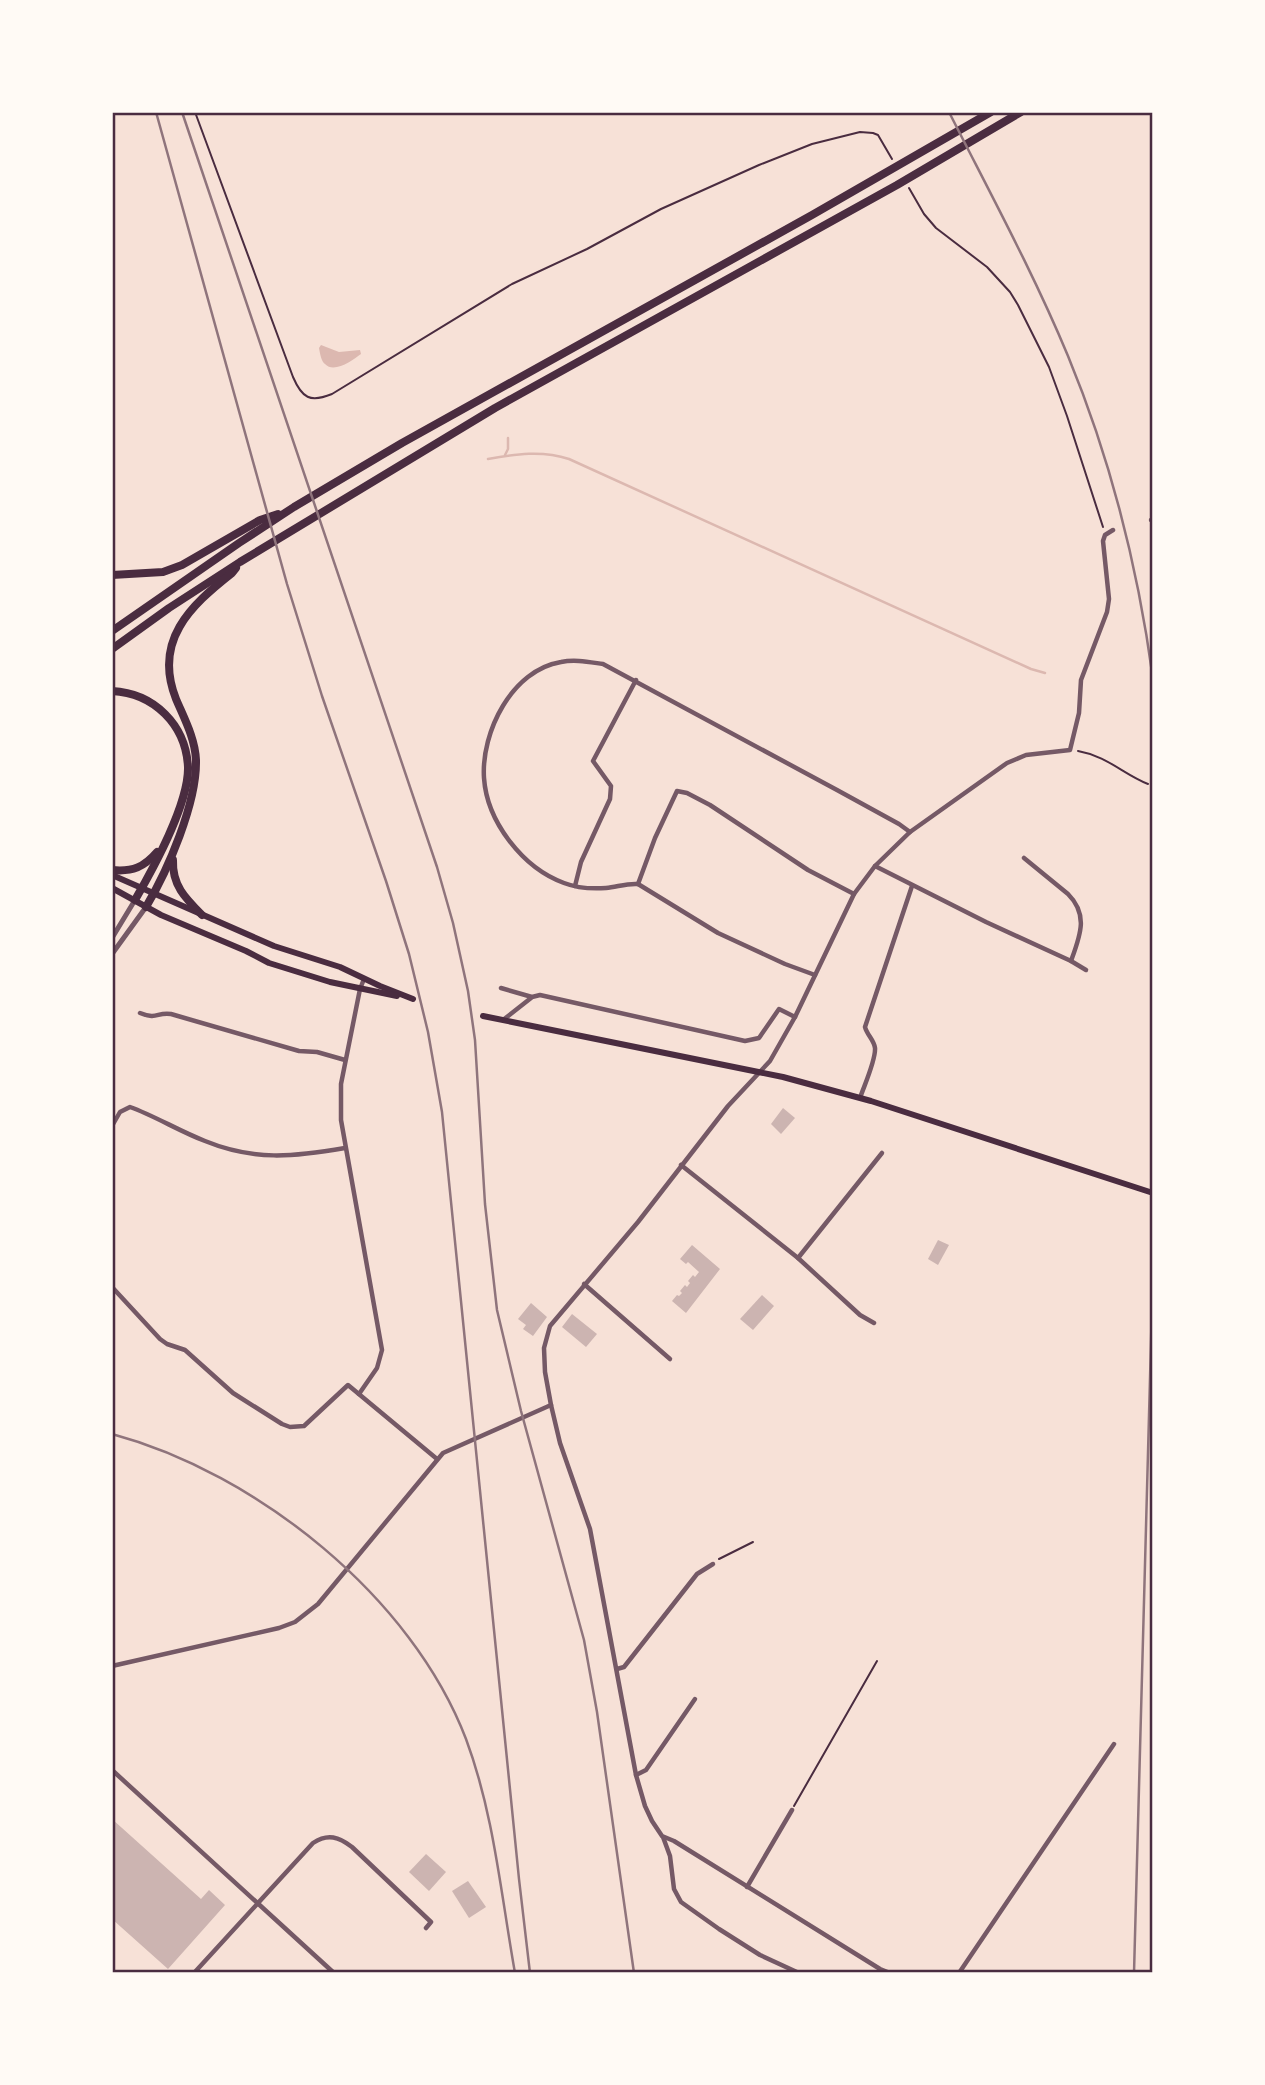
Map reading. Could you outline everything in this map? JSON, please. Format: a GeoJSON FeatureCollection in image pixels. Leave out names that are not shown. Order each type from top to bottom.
{"type":"FeatureCollection","features":[{"type":"Feature","properties":{"kind":"highway"},"geometry":{"type":"LineString","coordinates":[[112,631],[168,590],[294,507],[402,443],[991,112]]}},
{"type":"Feature","properties":{"kind":"highway"},"geometry":{"type":"LineString","coordinates":[[112,649],[240,562],[495,408],[897,185],[1021,112]]}},
{"type":"Feature","properties":{"kind":"highway"},"geometry":{"type":"LineString","coordinates":[[112,575],[163,572],[182,565],[260,520],[294,507]]}},
{"type":"Feature","properties":{"kind":"highway"},"geometry":{"type":"LineString","coordinates":[[146,907],[173,853],[191,797],[196,761],[193,740],[170,680],[169,655],[179,628],[195,604],[232,573],[240,562]]}},
{"type":"Feature","properties":{"kind":"highway"},"geometry":{"type":"LineString","coordinates":[[112,691],[134,694],[154,705],[174,724],[185,748],[188,765],[174,822],[135,900]]}},
{"type":"Feature","properties":{"kind":"highway"},"geometry":{"type":"LineString","coordinates":[[112,873],[143,866],[164,844]]}},
{"type":"Feature","properties":{"kind":"highway"},"geometry":{"type":"LineString","coordinates":[[173,853],[173,876],[178,889],[202,915]]}},
{"type":"Feature","properties":{"kind":"main road"},"geometry":{"type":"LineString","coordinates":[[112,873],[274,946],[340,967],[413,999],[330,982],[269,963],[160,915],[112,888]]}},
{"type":"Feature","properties":{"kind":"main road"},"geometry":{"type":"LineString","coordinates":[[483,1016],[761,1071],[860,1098],[1149,1191]]}},
{"type":"Feature","properties":{"kind":"street"},"geometry":{"type":"LineString","coordinates":[[799,1973],[760,1955],[719,1930],[681,1902],[674,1889],[670,1856],[663,1836],[645,1805],[636,1775],[590,1529],[560,1443],[545,1372],[544,1348],[550,1326],[638,1222],[728,1105],[771,1061],[854,894],[875,866],[910,832],[1007,763],[1026,755],[1070,750],[1079,713],[1081,680],[1107,612],[1109,599],[1103,549],[1105,535],[1113,530]]}},
{"type":"Feature","properties":{"kind":"street"},"geometry":{"type":"LineString","coordinates":[[815,975],[767,957],[718,933],[638,884],[606,888],[575,886],[542,873],[526,859],[500,826],[491,806],[484,777],[485,756],[491,732],[503,707],[517,687],[548,666],[561,662],[603,664],[910,832]]}},
{"type":"Feature","properties":{"kind":"street"},"geometry":{"type":"LineString","coordinates":[[575,886],[581,862],[610,799],[611,786],[593,761],[636,681]]}},
{"type":"Feature","properties":{"kind":"street"},"geometry":{"type":"LineString","coordinates":[[638,884],[655,838],[677,791],[681,790],[808,870],[854,894]]}},
{"type":"Feature","properties":{"kind":"street"},"geometry":{"type":"LineString","coordinates":[[1024,858],[1068,894],[1082,917],[1081,931],[1071,961]]}},
{"type":"Feature","properties":{"kind":"street"},"geometry":{"type":"LineString","coordinates":[[875,866],[1086,970]]}},
{"type":"Feature","properties":{"kind":"street"},"geometry":{"type":"LineString","coordinates":[[860,1098],[875,1050],[865,1027],[912,886]]}},
{"type":"Feature","properties":{"kind":"street"},"geometry":{"type":"LineString","coordinates":[[112,938],[135,900]]}},
{"type":"Feature","properties":{"kind":"street"},"geometry":{"type":"LineString","coordinates":[[112,954],[146,907]]}},
{"type":"Feature","properties":{"kind":"street"},"geometry":{"type":"LineString","coordinates":[[112,920],[112,938]]}},
{"type":"Feature","properties":{"kind":"street"},"geometry":{"type":"LineString","coordinates":[[359,1394],[377,1368],[382,1350],[345,1148],[340,1097],[345,1060],[360,989],[365,978]]}},
{"type":"Feature","properties":{"kind":"street"},"geometry":{"type":"LineString","coordinates":[[501,988],[532,997]]}},
{"type":"Feature","properties":{"kind":"street"},"geometry":{"type":"LineString","coordinates":[[503,1020],[532,997],[540,995],[746,1041],[759,1038],[779,1009],[795,1017]]}},
{"type":"Feature","properties":{"kind":"street"},"geometry":{"type":"LineString","coordinates":[[140,1013],[152,1017],[171,1014],[299,1051],[317,1052],[345,1060]]}},
{"type":"Feature","properties":{"kind":"street"},"geometry":{"type":"LineString","coordinates":[[112,1126],[120,1112],[130,1107],[204,1141],[247,1154],[288,1156],[345,1148]]}},
{"type":"Feature","properties":{"kind":"street"},"geometry":{"type":"LineString","coordinates":[[798,1258],[882,1153]]}},
{"type":"Feature","properties":{"kind":"street"},"geometry":{"type":"LineString","coordinates":[[681,1165],[798,1258],[860,1315],[874,1324]]}},
{"type":"Feature","properties":{"kind":"street"},"geometry":{"type":"LineString","coordinates":[[584,1284],[670,1359]]}},
{"type":"Feature","properties":{"kind":"street"},"geometry":{"type":"LineString","coordinates":[[112,1287],[160,1339],[185,1350],[233,1392],[282,1424],[290,1427],[304,1426],[348,1385],[438,1459]]}},
{"type":"Feature","properties":{"kind":"street"},"geometry":{"type":"LineString","coordinates":[[112,1666],[232,1640],[295,1622],[317,1604],[438,1459],[450,1449],[551,1405]]}},
{"type":"Feature","properties":{"kind":"street"},"geometry":{"type":"LineString","coordinates":[[617,1669],[624,1667],[697,1574],[713,1564]]}},
{"type":"Feature","properties":{"kind":"street"},"geometry":{"type":"LineString","coordinates":[[636,1775],[646,1770],[695,1699]]}},
{"type":"Feature","properties":{"kind":"street"},"geometry":{"type":"LineString","coordinates":[[959,1973],[1114,1744]]}},
{"type":"Feature","properties":{"kind":"street"},"geometry":{"type":"LineString","coordinates":[[112,1770],[334,1973]]}},
{"type":"Feature","properties":{"kind":"street"},"geometry":{"type":"LineString","coordinates":[[747,1887],[792,1810]]}},
{"type":"Feature","properties":{"kind":"street"},"geometry":{"type":"LineString","coordinates":[[194,1973],[313,1843],[324,1837],[332,1836],[352,1847],[413,1903],[430,1922],[426,1928]]}},
{"type":"Feature","properties":{"kind":"street"},"geometry":{"type":"LineString","coordinates":[[663,1836],[890,1973]]}},
{"type":"Feature","properties":{"kind":"path"},"geometry":{"type":"LineString","coordinates":[[195,112],[293,377],[304,394],[313,398],[332,394],[512,284],[587,249],[661,209],[746,171],[812,145],[860,132],[873,133],[880,137],[884,145]]}},
{"type":"Feature","properties":{"kind":"path"},"geometry":{"type":"LineString","coordinates":[[915,199],[936,228],[987,267],[1018,305],[1049,367],[1105,535]]}},
{"type":"Feature","properties":{"kind":"path"},"geometry":{"type":"LineString","coordinates":[[1070,750],[1091,754],[1148,784]]}},
{"type":"Feature","properties":{"kind":"path"},"geometry":{"type":"LineString","coordinates":[[713,1564],[752,1542]]}},
{"type":"Feature","properties":{"kind":"path"},"geometry":{"type":"LineString","coordinates":[[792,1810],[877,1661]]}},
{"type":"Feature","properties":{"kind":"shaded area"},"geometry":{"type":"Polygon","coordinates":[[[321,345],[339,352],[360,350],[361,354],[333,368],[324,363],[319,348],[321,345]]]}},
{"type":"Feature","properties":{"kind":"building"},"geometry":{"type":"Polygon","coordinates":[[[783,1108],[795,1118],[781,1134],[771,1124],[783,1108]]]}},
{"type":"Feature","properties":{"kind":"building"},"geometry":{"type":"Polygon","coordinates":[[[938,1240],[949,1245],[938,1265],[928,1259],[938,1240]]]}},
{"type":"Feature","properties":{"kind":"building"},"geometry":{"type":"Polygon","coordinates":[[[692,1245],[720,1269],[686,1313],[672,1301],[682,1293],[680,1291],[685,1285],[687,1287],[693,1275],[695,1277],[699,1272],[680,1259],[692,1245]]]}},
{"type":"Feature","properties":{"kind":"building"},"geometry":{"type":"Polygon","coordinates":[[[762,1295],[774,1306],[753,1330],[740,1319],[762,1295]]]}},
{"type":"Feature","properties":{"kind":"building"},"geometry":{"type":"Polygon","coordinates":[[[531,1303],[547,1317],[533,1336],[523,1329],[526,1325],[518,1319],[531,1303]]]}},
{"type":"Feature","properties":{"kind":"building"},"geometry":{"type":"Polygon","coordinates":[[[572,1314],[597,1334],[586,1347],[562,1327],[572,1314]]]}},
{"type":"Feature","properties":{"kind":"building"},"geometry":{"type":"Polygon","coordinates":[[[112,1819],[201,1899],[209,1890],[225,1905],[168,1969],[112,1919],[112,1819]]]}},
{"type":"Feature","properties":{"kind":"building"},"geometry":{"type":"Polygon","coordinates":[[[426,1854],[446,1872],[429,1891],[409,1872],[426,1854]]]}},
{"type":"Feature","properties":{"kind":"building"},"geometry":{"type":"Polygon","coordinates":[[[468,1881],[486,1907],[469,1918],[452,1891],[468,1881]]]}},
{"type":"Feature","properties":{"kind":"waterway"},"geometry":{"type":"LineString","coordinates":[[505,455],[508,438]]}},
{"type":"Feature","properties":{"kind":"waterway"},"geometry":{"type":"LineString","coordinates":[[488,459],[519,454],[569,459],[1045,673]]}},
{"type":"Feature","properties":{"kind":"railway"},"geometry":{"type":"LineString","coordinates":[[156,112],[287,584],[409,954],[428,1032],[442,1112],[530,1973]]}},
{"type":"Feature","properties":{"kind":"railway"},"geometry":{"type":"LineString","coordinates":[[182,112],[437,867],[453,923],[468,991],[475,1040],[485,1204],[497,1310],[521,1411],[584,1640],[597,1712],[634,1973]]}},
{"type":"Feature","properties":{"kind":"railway"},"geometry":{"type":"LineString","coordinates":[[949,112],[1040,294],[1083,395],[1110,475],[1131,555],[1153,679]]}},
{"type":"Feature","properties":{"kind":"railway"},"geometry":{"type":"LineString","coordinates":[[1134,1973],[1153,1267]]}},
{"type":"Feature","properties":{"kind":"railway"},"geometry":{"type":"LineString","coordinates":[[112,1434],[167,1452],[221,1478],[273,1510],[323,1548],[368,1590],[408,1637],[441,1687],[476,1767],[496,1855],[515,1973]]}}]}
